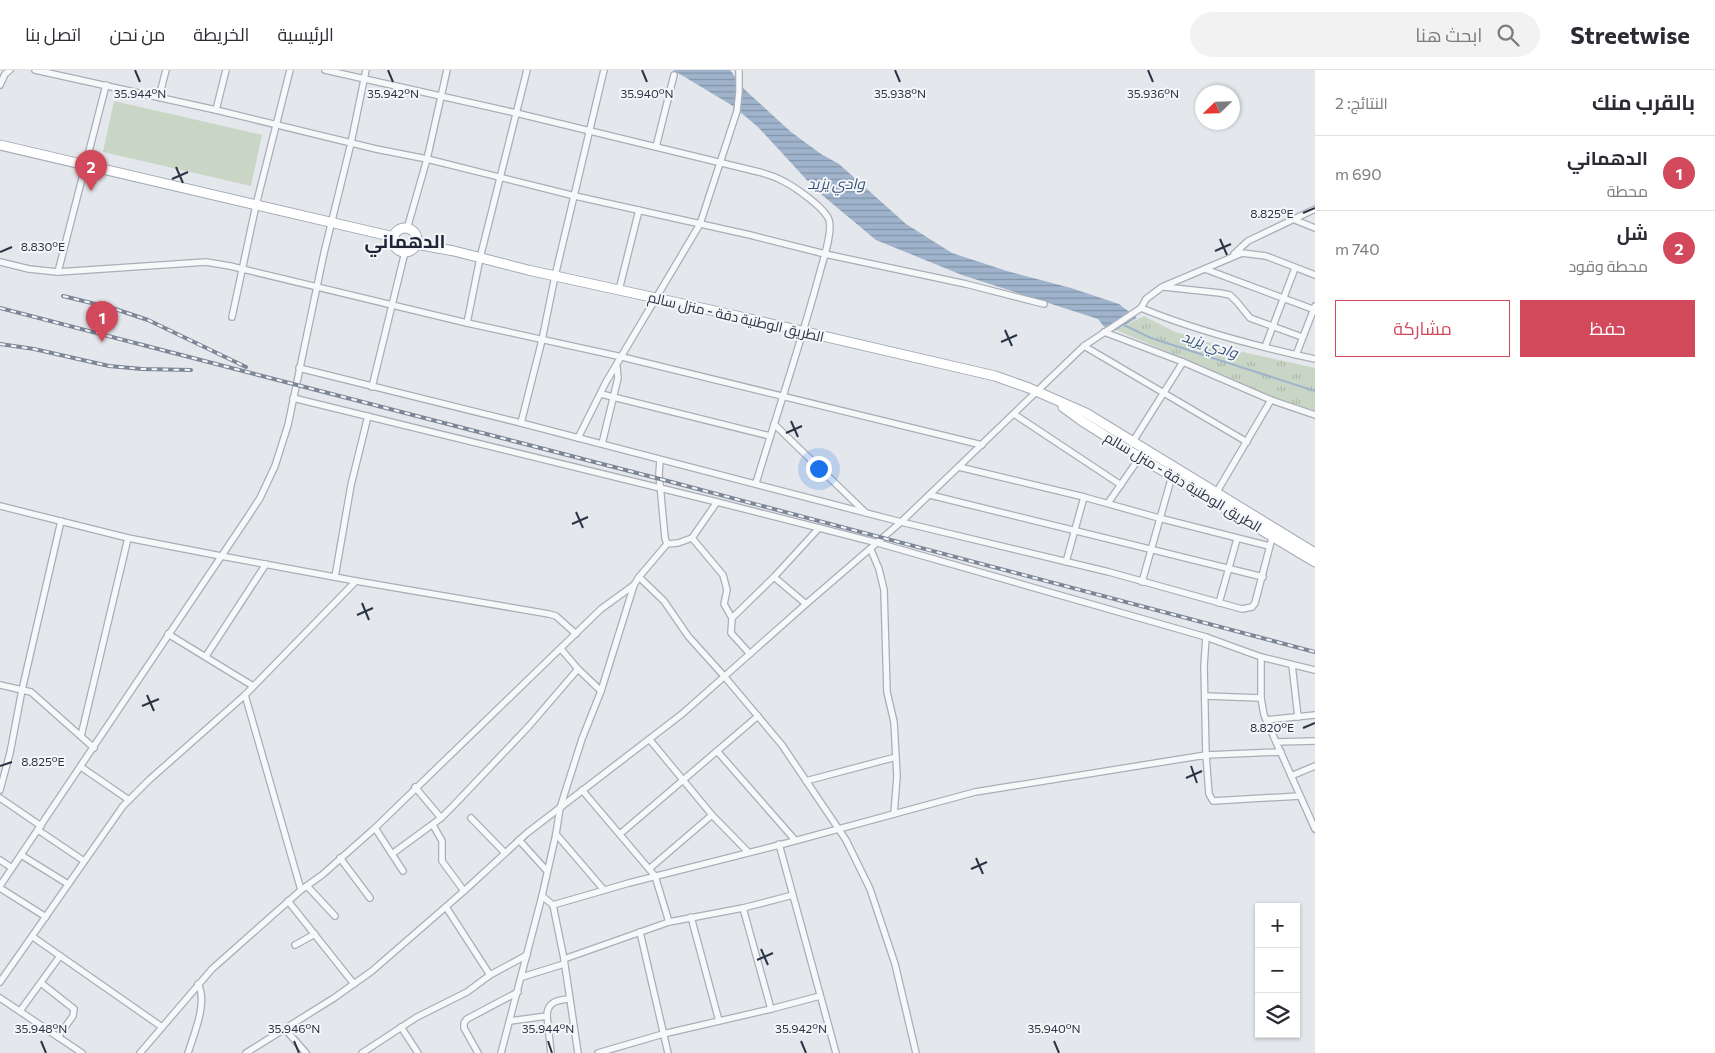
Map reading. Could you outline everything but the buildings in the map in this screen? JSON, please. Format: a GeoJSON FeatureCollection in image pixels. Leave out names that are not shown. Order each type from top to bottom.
{"type":"FeatureCollection","features":[{"type":"Feature","properties":{"kind":"main road"},"geometry":{"type":"LineString","coordinates":[[0,145],[394,237]]}},
{"type":"Feature","properties":{"kind":"main road"},"geometry":{"type":"LineString","coordinates":[[407,229],[415,234],[416,244],[412,250],[402,252],[396,248],[394,237],[399,230],[407,229]]}},
{"type":"Feature","properties":{"kind":"main road","name":"الطريق الوطنية دقة - منزل سالم"},"geometry":{"type":"LineString","coordinates":[[416,244],[995,376],[1038,392],[1086,414],[1130,446],[1274,532],[1315,553]]}},
{"type":"Feature","properties":{"kind":"main road","name":"الطريق الوطنية دقة - منزل سالم"},"geometry":{"type":"LineString","coordinates":[[1130,446],[1140,457],[1172,476],[1214,496]]}},
{"type":"Feature","properties":{"kind":"main road","name":"الطريق الوطنية دقة - منزل سالم"},"geometry":{"type":"LineString","coordinates":[[1274,532],[1315,562]]}},
{"type":"Feature","properties":{"kind":"street"},"geometry":{"type":"LineString","coordinates":[[0,85],[5,74],[10,70]]}},
{"type":"Feature","properties":{"kind":"street"},"geometry":{"type":"LineString","coordinates":[[35,70],[106,84],[351,143],[428,159],[575,196],[750,235],[824,254],[966,284],[1044,304]]}},
{"type":"Feature","properties":{"kind":"street"},"geometry":{"type":"LineString","coordinates":[[159,97],[166,70]]}},
{"type":"Feature","properties":{"kind":"street"},"geometry":{"type":"LineString","coordinates":[[216,110],[226,70]]}},
{"type":"Feature","properties":{"kind":"street"},"geometry":{"type":"LineString","coordinates":[[232,318],[256,205],[290,70]]}},
{"type":"Feature","properties":{"kind":"street"},"geometry":{"type":"LineString","coordinates":[[325,70],[516,113],[758,172],[784,181],[818,206],[830,222],[824,254],[804,332],[756,484]]}},
{"type":"Feature","properties":{"kind":"street"},"geometry":{"type":"LineString","coordinates":[[46,917],[0,887],[260,498],[275,466],[288,425],[366,70]]}},
{"type":"Feature","properties":{"kind":"street"},"geometry":{"type":"LineString","coordinates":[[407,229],[428,159],[447,70]]}},
{"type":"Feature","properties":{"kind":"street"},"geometry":{"type":"LineString","coordinates":[[467,323],[480,258],[527,70]]}},
{"type":"Feature","properties":{"kind":"street"},"geometry":{"type":"LineString","coordinates":[[522,423],[542,340],[554,276],[575,196],[604,70]]}},
{"type":"Feature","properties":{"kind":"street"},"geometry":{"type":"LineString","coordinates":[[578,438],[606,382],[700,224],[736,111],[739,73]]}},
{"type":"Feature","properties":{"kind":"street"},"geometry":{"type":"LineString","coordinates":[[656,147],[674,75]]}},
{"type":"Feature","properties":{"kind":"street"},"geometry":{"type":"LineString","coordinates":[[58,272],[106,84]]}},
{"type":"Feature","properties":{"kind":"street"},"geometry":{"type":"LineString","coordinates":[[1232,256],[1248,241],[1315,209]]}},
{"type":"Feature","properties":{"kind":"street"},"geometry":{"type":"LineString","coordinates":[[619,290],[639,210]]}},
{"type":"Feature","properties":{"kind":"street"},"geometry":{"type":"LineString","coordinates":[[1295,220],[1315,228]]}},
{"type":"Feature","properties":{"kind":"street"},"geometry":{"type":"LineString","coordinates":[[372,387],[405,252]]}},
{"type":"Feature","properties":{"kind":"street"},"geometry":{"type":"LineString","coordinates":[[246,1053],[372,971],[519,840],[682,714],[901,522],[1084,346],[1134,313],[1146,299],[1162,287],[1242,253],[1266,256],[1315,275]]}},
{"type":"Feature","properties":{"kind":"street"},"geometry":{"type":"LineString","coordinates":[[0,262],[29,269],[58,272],[206,262],[318,286],[467,323],[622,357],[982,446]]}},
{"type":"Feature","properties":{"kind":"street"},"geometry":{"type":"LineString","coordinates":[[1265,347],[1295,268]]}},
{"type":"Feature","properties":{"kind":"street"},"geometry":{"type":"LineString","coordinates":[[1205,269],[1315,308],[1296,355]]}},
{"type":"Feature","properties":{"kind":"street"},"geometry":{"type":"LineString","coordinates":[[1162,287],[1230,295],[1250,318],[1302,337]]}},
{"type":"Feature","properties":{"kind":"street"},"geometry":{"type":"LineString","coordinates":[[1140,308],[1183,325],[1228,339],[1315,358]]}},
{"type":"Feature","properties":{"kind":"street"},"geometry":{"type":"LineString","coordinates":[[1105,332],[1184,362],[1271,400],[1315,414]]}},
{"type":"Feature","properties":{"kind":"street"},"geometry":{"type":"LineString","coordinates":[[1084,346],[1247,442]]}},
{"type":"Feature","properties":{"kind":"street"},"geometry":{"type":"LineString","coordinates":[[1130,446],[1184,362]]}},
{"type":"Feature","properties":{"kind":"street"},"geometry":{"type":"LineString","coordinates":[[602,444],[618,378],[616,367]]}},
{"type":"Feature","properties":{"kind":"street"},"geometry":{"type":"LineString","coordinates":[[299,368],[522,423],[901,522],[1109,572],[1242,609],[1252,607],[1256,603],[1274,532]]}},
{"type":"Feature","properties":{"kind":"street"},"geometry":{"type":"LineString","coordinates":[[601,394],[770,436]]}},
{"type":"Feature","properties":{"kind":"street"},"geometry":{"type":"LineString","coordinates":[[293,398],[878,543],[1206,637],[1261,657],[1315,670]]}},
{"type":"Feature","properties":{"kind":"street"},"geometry":{"type":"LineString","coordinates":[[1214,496],[1271,400]]}},
{"type":"Feature","properties":{"kind":"street"},"geometry":{"type":"LineString","coordinates":[[1014,414],[1121,485]]}},
{"type":"Feature","properties":{"kind":"street"},"geometry":{"type":"LineString","coordinates":[[335,577],[351,486],[368,416]]}},
{"type":"Feature","properties":{"kind":"street"},"geometry":{"type":"LineString","coordinates":[[774,424],[866,513]]}},
{"type":"Feature","properties":{"kind":"street"},"geometry":{"type":"LineString","coordinates":[[1108,503],[1140,457]]}},
{"type":"Feature","properties":{"kind":"street"},"geometry":{"type":"LineString","coordinates":[[660,460],[659,474],[667,544]]}},
{"type":"Feature","properties":{"kind":"street"},"geometry":{"type":"LineString","coordinates":[[959,467],[1108,503],[1269,546]]}},
{"type":"Feature","properties":{"kind":"street"},"geometry":{"type":"LineString","coordinates":[[1142,582],[1172,476]]}},
{"type":"Feature","properties":{"kind":"street"},"geometry":{"type":"LineString","coordinates":[[930,495],[1262,577]]}},
{"type":"Feature","properties":{"kind":"street"},"geometry":{"type":"LineString","coordinates":[[1066,562],[1084,497]]}},
{"type":"Feature","properties":{"kind":"street"},"geometry":{"type":"LineString","coordinates":[[501,1053],[542,896],[560,808],[582,739],[601,691],[634,585],[667,544],[678,543],[692,538],[717,502]]}},
{"type":"Feature","properties":{"kind":"street"},"geometry":{"type":"LineString","coordinates":[[0,506],[128,538],[356,582],[549,614],[556,616],[576,634]]}},
{"type":"Feature","properties":{"kind":"street"},"geometry":{"type":"LineString","coordinates":[[0,790],[10,753],[22,690],[61,520]]}},
{"type":"Feature","properties":{"kind":"street"},"geometry":{"type":"LineString","coordinates":[[732,618],[820,528]]}},
{"type":"Feature","properties":{"kind":"street"},"geometry":{"type":"LineString","coordinates":[[81,736],[128,538]]}},
{"type":"Feature","properties":{"kind":"street"},"geometry":{"type":"LineString","coordinates":[[692,538],[723,575],[727,585],[724,604],[732,618],[731,633],[750,654]]}},
{"type":"Feature","properties":{"kind":"street"},"geometry":{"type":"LineString","coordinates":[[1219,603],[1237,539]]}},
{"type":"Feature","properties":{"kind":"street"},"geometry":{"type":"LineString","coordinates":[[870,550],[879,569],[884,590],[888,692],[894,722],[897,776],[894,814]]}},
{"type":"Feature","properties":{"kind":"street"},"geometry":{"type":"LineString","coordinates":[[206,656],[266,564]]}},
{"type":"Feature","properties":{"kind":"street"},"geometry":{"type":"LineString","coordinates":[[639,577],[664,601],[688,636],[782,745],[846,840],[870,889],[895,964],[916,1053]]}},
{"type":"Feature","properties":{"kind":"street"},"geometry":{"type":"LineString","coordinates":[[774,577],[806,604]]}},
{"type":"Feature","properties":{"kind":"street"},"geometry":{"type":"LineString","coordinates":[[0,982],[113,819],[129,800],[245,695],[356,582]]}},
{"type":"Feature","properties":{"kind":"street"},"geometry":{"type":"LineString","coordinates":[[140,1053],[212,969],[300,890],[322,875],[375,828],[601,609],[634,585]]}},
{"type":"Feature","properties":{"kind":"street"},"geometry":{"type":"LineString","coordinates":[[168,634],[253,686]]}},
{"type":"Feature","properties":{"kind":"street"},"geometry":{"type":"LineString","coordinates":[[1206,637],[1204,666],[1206,755],[1209,794],[1213,801],[1300,796]]}},
{"type":"Feature","properties":{"kind":"street"},"geometry":{"type":"LineString","coordinates":[[561,649],[601,691]]}},
{"type":"Feature","properties":{"kind":"street"},"geometry":{"type":"LineString","coordinates":[[1261,657],[1261,698],[1266,720],[1315,829]]}},
{"type":"Feature","properties":{"kind":"street"},"geometry":{"type":"LineString","coordinates":[[1292,665],[1298,717]]}},
{"type":"Feature","properties":{"kind":"street"},"geometry":{"type":"LineString","coordinates":[[392,854],[441,818],[529,726],[578,669]]}},
{"type":"Feature","properties":{"kind":"street"},"geometry":{"type":"LineString","coordinates":[[0,684],[34,694],[94,748]]}},
{"type":"Feature","properties":{"kind":"street"},"geometry":{"type":"LineString","coordinates":[[245,695],[300,890]]}},
{"type":"Feature","properties":{"kind":"street"},"geometry":{"type":"LineString","coordinates":[[1205,696],[1261,698]]}},
{"type":"Feature","properties":{"kind":"street"},"geometry":{"type":"LineString","coordinates":[[1266,720],[1315,715]]}},
{"type":"Feature","properties":{"kind":"street"},"geometry":{"type":"LineString","coordinates":[[620,834],[758,716]]}},
{"type":"Feature","properties":{"kind":"street"},"geometry":{"type":"LineString","coordinates":[[650,740],[712,814],[748,852]]}},
{"type":"Feature","properties":{"kind":"street"},"geometry":{"type":"LineString","coordinates":[[1276,742],[1315,741]]}},
{"type":"Feature","properties":{"kind":"street"},"geometry":{"type":"LineString","coordinates":[[717,751],[795,840]]}},
{"type":"Feature","properties":{"kind":"street"},"geometry":{"type":"LineString","coordinates":[[553,905],[655,876],[975,792],[1206,755],[1281,752]]}},
{"type":"Feature","properties":{"kind":"street"},"geometry":{"type":"LineString","coordinates":[[806,781],[896,757]]}},
{"type":"Feature","properties":{"kind":"street"},"geometry":{"type":"LineString","coordinates":[[81,766],[129,800]]}},
{"type":"Feature","properties":{"kind":"street"},"geometry":{"type":"LineString","coordinates":[[1291,776],[1315,766]]}},
{"type":"Feature","properties":{"kind":"street"},"geometry":{"type":"LineString","coordinates":[[416,787],[441,818]]}},
{"type":"Feature","properties":{"kind":"street"},"geometry":{"type":"LineString","coordinates":[[582,790],[655,876],[669,922]]}},
{"type":"Feature","properties":{"kind":"street"},"geometry":{"type":"LineString","coordinates":[[0,798],[84,860]]}},
{"type":"Feature","properties":{"kind":"street"},"geometry":{"type":"LineString","coordinates":[[1307,812],[1315,808]]}},
{"type":"Feature","properties":{"kind":"street"},"geometry":{"type":"LineString","coordinates":[[650,869],[712,814]]}},
{"type":"Feature","properties":{"kind":"street"},"geometry":{"type":"LineString","coordinates":[[471,818],[505,853]]}},
{"type":"Feature","properties":{"kind":"street"},"geometry":{"type":"LineString","coordinates":[[433,825],[442,841],[442,861],[464,891]]}},
{"type":"Feature","properties":{"kind":"street"},"geometry":{"type":"LineString","coordinates":[[375,828],[403,871]]}},
{"type":"Feature","properties":{"kind":"street"},"geometry":{"type":"LineString","coordinates":[[556,834],[604,890]]}},
{"type":"Feature","properties":{"kind":"street"},"geometry":{"type":"LineString","coordinates":[[519,840],[547,871]]}},
{"type":"Feature","properties":{"kind":"street"},"geometry":{"type":"LineString","coordinates":[[779,844],[836,1053]]}},
{"type":"Feature","properties":{"kind":"street"},"geometry":{"type":"LineString","coordinates":[[21,855],[68,884]]}},
{"type":"Feature","properties":{"kind":"street"},"geometry":{"type":"LineString","coordinates":[[340,858],[370,898]]}},
{"type":"Feature","properties":{"kind":"street"},"geometry":{"type":"LineString","coordinates":[[0,860],[12,868]]}},
{"type":"Feature","properties":{"kind":"street"},"geometry":{"type":"LineString","coordinates":[[307,886],[335,916]]}},
{"type":"Feature","properties":{"kind":"street"},"geometry":{"type":"LineString","coordinates":[[522,977],[669,922],[743,908],[793,895]]}},
{"type":"Feature","properties":{"kind":"street"},"geometry":{"type":"LineString","coordinates":[[542,896],[553,905],[564,961],[578,1053]]}},
{"type":"Feature","properties":{"kind":"street"},"geometry":{"type":"LineString","coordinates":[[288,901],[354,984]]}},
{"type":"Feature","properties":{"kind":"street"},"geometry":{"type":"LineString","coordinates":[[446,907],[490,975]]}},
{"type":"Feature","properties":{"kind":"street"},"geometry":{"type":"LineString","coordinates":[[743,908],[771,1009]]}},
{"type":"Feature","properties":{"kind":"street"},"geometry":{"type":"LineString","coordinates":[[691,917],[719,1021]]}},
{"type":"Feature","properties":{"kind":"street"},"geometry":{"type":"LineString","coordinates":[[640,932],[668,1053]]}},
{"type":"Feature","properties":{"kind":"street"},"geometry":{"type":"LineString","coordinates":[[295,945],[315,934]]}},
{"type":"Feature","properties":{"kind":"street"},"geometry":{"type":"LineString","coordinates":[[33,937],[162,1027]]}},
{"type":"Feature","properties":{"kind":"street"},"geometry":{"type":"LineString","coordinates":[[362,1053],[417,1017],[467,992],[490,975],[527,955]]}},
{"type":"Feature","properties":{"kind":"street"},"geometry":{"type":"LineString","coordinates":[[20,1011],[60,956]]}},
{"type":"Feature","properties":{"kind":"street"},"geometry":{"type":"LineString","coordinates":[[41,983],[74,1009],[73,1016],[58,1037]]}},
{"type":"Feature","properties":{"kind":"street"},"geometry":{"type":"LineString","coordinates":[[188,1053],[202,1002],[202,992],[198,984]]}},
{"type":"Feature","properties":{"kind":"street"},"geometry":{"type":"LineString","coordinates":[[478,1053],[464,1028],[464,1023],[467,1019],[518,992]]}},
{"type":"Feature","properties":{"kind":"street"},"geometry":{"type":"LineString","coordinates":[[598,1053],[664,1034],[820,996]]}},
{"type":"Feature","properties":{"kind":"street"},"geometry":{"type":"LineString","coordinates":[[0,998],[80,1052]]}},
{"type":"Feature","properties":{"kind":"street"},"geometry":{"type":"LineString","coordinates":[[552,1053],[547,1016],[548,1008],[555,1001],[569,999]]}},
{"type":"Feature","properties":{"kind":"street"},"geometry":{"type":"LineString","coordinates":[[510,1020],[547,1016]]}},
{"type":"Feature","properties":{"kind":"street"},"geometry":{"type":"LineString","coordinates":[[401,1027],[418,1053]]}},
{"type":"Feature","properties":{"kind":"street"},"geometry":{"type":"LineString","coordinates":[[285,1029],[306,1053]]}},
{"type":"Feature","properties":{"kind":"green space"},"geometry":{"type":"Polygon","coordinates":[[[114,101],[262,135],[251,186],[103,152],[114,101]]]}},
{"type":"Feature","properties":{"kind":"green space"},"geometry":{"type":"Polygon","coordinates":[[[1144,316],[1173,331],[1225,348],[1315,368],[1315,412],[1290,404],[1116,330],[1144,316]]]}},
{"type":"Feature","properties":{"kind":"water","name":"وادي يزيد"},"geometry":{"type":"Polygon","coordinates":[[[673,70],[730,70],[745,90],[791,132],[821,154],[839,164],[906,224],[952,253],[1119,304],[1137,318],[1116,330],[1108,332],[1098,319],[962,275],[876,240],[816,190],[758,127],[733,106],[673,70]]]}},
{"type":"Feature","properties":{"kind":"waterway","name":"وادي يزيد"},"geometry":{"type":"LineString","coordinates":[[1124,325],[1151,338],[1315,391]]}},
{"type":"Feature","properties":{"kind":"railway"},"geometry":{"type":"LineString","coordinates":[[63,296],[112,308],[148,320],[246,367]]}},
{"type":"Feature","properties":{"kind":"railway"},"geometry":{"type":"LineString","coordinates":[[0,308],[660,479],[1315,652]]}},
{"type":"Feature","properties":{"kind":"railway"},"geometry":{"type":"LineString","coordinates":[[0,344],[34,349],[109,366],[191,370]]}},
{"type":"Feature","properties":{"kind":"place","name":"شل"},"geometry":{"type":"Point","coordinates":[91,191]}},
{"type":"Feature","properties":{"kind":"place","name":"الدهماني"},"geometry":{"type":"Point","coordinates":[102,342]}},
{"type":"Feature","properties":{"kind":"district","name":"الدهماني"},"geometry":{"type":"Point","coordinates":[405,241]}}]}
